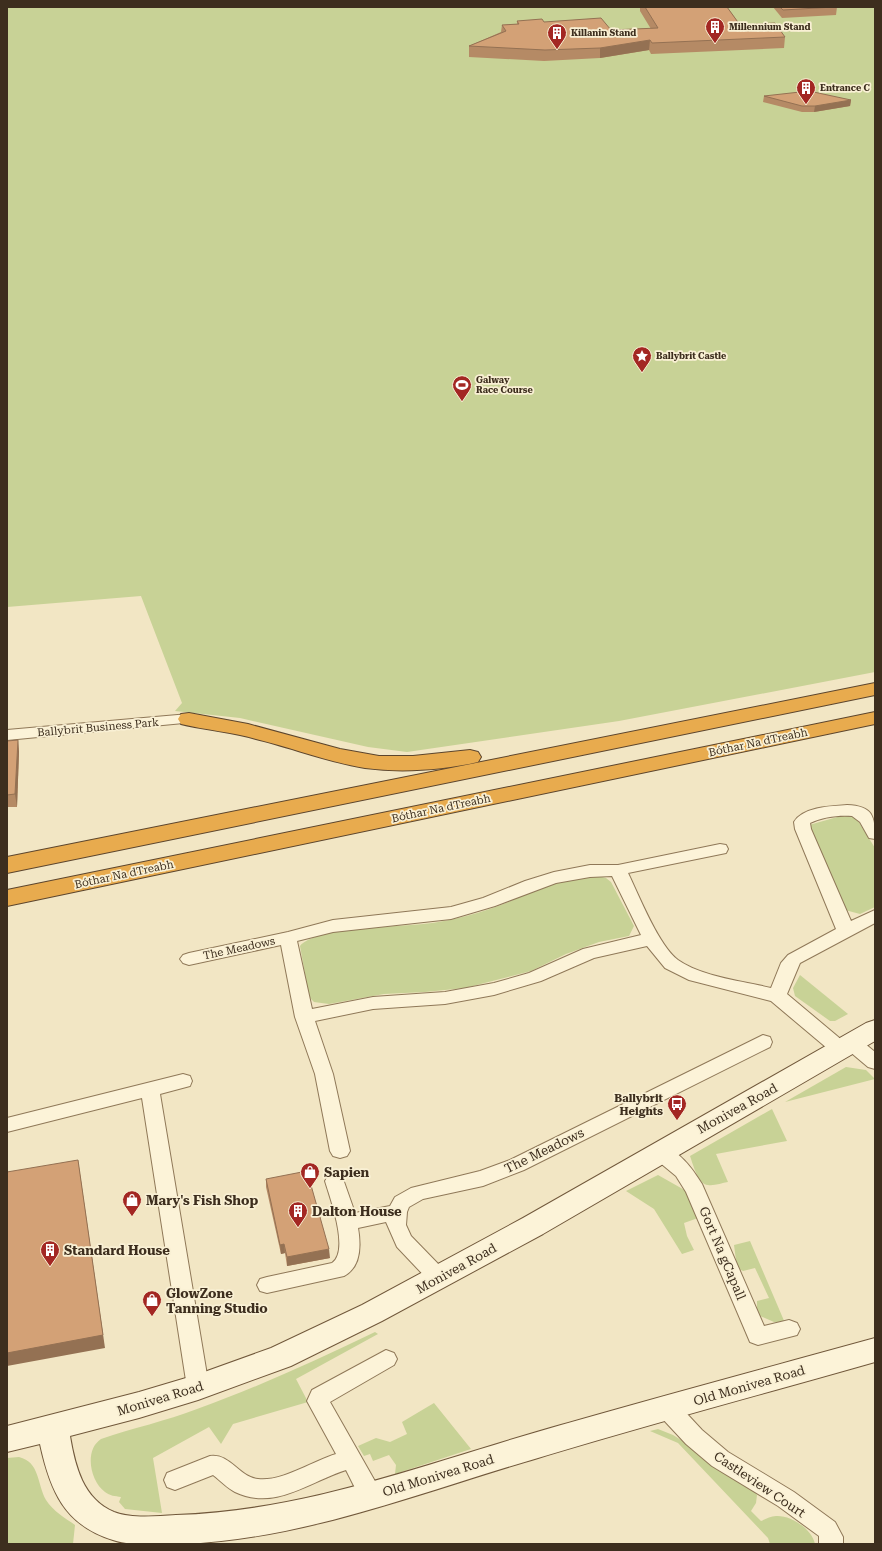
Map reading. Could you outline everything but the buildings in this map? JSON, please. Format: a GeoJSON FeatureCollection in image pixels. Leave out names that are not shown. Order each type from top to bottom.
{"type":"FeatureCollection","features":[{"type":"Feature","properties":{"kind":"highway"},"geometry":{"type":"LineString","coordinates":[[7,865],[875,689]]}},
{"type":"Feature","properties":{"kind":"highway","name":"Bóthar Na dTreabh"},"geometry":{"type":"LineString","coordinates":[[7,898],[875,718]]}},
{"type":"Feature","properties":{"kind":"highway"},"geometry":{"type":"LineString","coordinates":[[189,719],[226,724],[349,757],[378,762],[403,764],[434,762],[583,738],[647,735]]}},
{"type":"Feature","properties":{"kind":"main road","name":"Monivea Road"},"geometry":{"type":"LineString","coordinates":[[7,1439],[139,1405],[198,1387],[280,1357],[372,1313],[439,1278],[533,1226],[875,1029]]}},
{"type":"Feature","properties":{"kind":"main road","name":"Old Monivea Road"},"geometry":{"type":"LineString","coordinates":[[52,1428],[61,1469],[69,1489],[77,1503],[119,1536],[171,1530],[218,1529],[285,1517],[369,1496],[667,1408],[875,1350]]}},
{"type":"Feature","properties":{"kind":"street","name":"Ballybrit Business Park"},"geometry":{"type":"LineString","coordinates":[[7,735],[189,719]]}},
{"type":"Feature","properties":{"kind":"street"},"geometry":{"type":"LineString","coordinates":[[846,931],[803,829],[802,822],[808,817],[851,809],[864,816],[875,834]]}},
{"type":"Feature","properties":{"kind":"street","name":"The Meadows"},"geometry":{"type":"LineString","coordinates":[[189,959],[288,938],[333,926],[451,913],[489,902],[532,884],[554,878],[590,871],[618,870],[720,849]]}},
{"type":"Feature","properties":{"kind":"street"},"geometry":{"type":"LineString","coordinates":[[618,870],[651,939],[667,960],[686,972],[777,996],[846,1046],[875,1062]]}},
{"type":"Feature","properties":{"kind":"street"},"geometry":{"type":"LineString","coordinates":[[777,996],[790,963],[800,955],[875,916]]}},
{"type":"Feature","properties":{"kind":"street","name":"The Meadows"},"geometry":{"type":"LineString","coordinates":[[288,938],[304,1017],[324,1074],[340,1151]]}},
{"type":"Feature","properties":{"kind":"street"},"geometry":{"type":"LineString","coordinates":[[304,1017],[373,1003],[445,998],[494,989],[529,979],[589,953],[651,939]]}},
{"type":"Feature","properties":{"kind":"street","name":"The Meadows"},"geometry":{"type":"LineString","coordinates":[[397,1212],[402,1202],[418,1193],[483,1178],[517,1165],[764,1042]]}},
{"type":"Feature","properties":{"kind":"street"},"geometry":{"type":"LineString","coordinates":[[7,1125],[183,1082]]}},
{"type":"Feature","properties":{"kind":"street"},"geometry":{"type":"LineString","coordinates":[[150,1090],[198,1387]]}},
{"type":"Feature","properties":{"kind":"street","name":"Gort Na gCapall"},"geometry":{"type":"LineString","coordinates":[[660,1152],[683,1171],[695,1189],[758,1336],[789,1329]]}},
{"type":"Feature","properties":{"kind":"street"},"geometry":{"type":"LineString","coordinates":[[267,1285],[337,1270],[344,1265],[349,1249],[350,1234],[335,1181]]}},
{"type":"Feature","properties":{"kind":"street"},"geometry":{"type":"LineString","coordinates":[[347,1223],[397,1212],[396,1225],[404,1241],[439,1278]]}},
{"type":"Feature","properties":{"kind":"street"},"geometry":{"type":"LineString","coordinates":[[369,1496],[365,1483],[318,1401],[320,1397],[386,1359]]}},
{"type":"Feature","properties":{"kind":"street","name":"Castleview Court"},"geometry":{"type":"LineString","coordinates":[[667,1408],[683,1426],[720,1459],[786,1499],[827,1529],[831,1537],[831,1544]]}},
{"type":"Feature","properties":{"kind":"street"},"geometry":{"type":"LineString","coordinates":[[175,1480],[216,1465],[242,1484],[256,1489],[263,1489],[292,1483],[326,1467],[350,1459]]}},
{"type":"Feature","properties":{"kind":"green space","name":"Galway Race Course"},"geometry":{"type":"Polygon","coordinates":[[[7,7],[875,7],[875,672],[619,721],[407,752],[368,747],[240,718],[175,711],[182,703],[141,596],[7,607],[7,7]]]}},
{"type":"Feature","properties":{"kind":"green space"},"geometry":{"type":"Polygon","coordinates":[[[848,814],[855,816],[875,848],[875,907],[860,914],[845,910],[809,825],[848,814]]]}},
{"type":"Feature","properties":{"kind":"green space"},"geometry":{"type":"Polygon","coordinates":[[[598,876],[606,878],[611,882],[634,926],[629,936],[599,942],[566,954],[531,971],[465,988],[384,994],[329,1004],[314,1002],[309,997],[300,946],[309,940],[339,931],[434,923],[457,918],[500,905],[544,887],[567,881],[598,876]]]}},
{"type":"Feature","properties":{"kind":"green space"},"geometry":{"type":"Polygon","coordinates":[[[800,975],[848,1014],[835,1021],[830,1021],[795,996],[793,988],[800,975]]]}},
{"type":"Feature","properties":{"kind":"green space"},"geometry":{"type":"Polygon","coordinates":[[[846,1067],[866,1070],[875,1079],[785,1102],[846,1067]]]}},
{"type":"Feature","properties":{"kind":"green space"},"geometry":{"type":"Polygon","coordinates":[[[772,1109],[787,1141],[716,1154],[728,1182],[710,1185],[701,1182],[696,1174],[690,1156],[772,1109]]]}},
{"type":"Feature","properties":{"kind":"green space"},"geometry":{"type":"Polygon","coordinates":[[[658,1175],[688,1192],[698,1218],[684,1223],[687,1236],[694,1250],[682,1254],[654,1209],[626,1191],[658,1175]]]}},
{"type":"Feature","properties":{"kind":"green space"},"geometry":{"type":"Polygon","coordinates":[[[750,1241],[785,1323],[774,1322],[760,1316],[757,1309],[757,1301],[769,1298],[755,1268],[743,1271],[737,1268],[734,1245],[750,1241]]]}},
{"type":"Feature","properties":{"kind":"green space"},"geometry":{"type":"Polygon","coordinates":[[[375,1332],[378,1334],[296,1379],[308,1402],[233,1424],[221,1444],[209,1427],[153,1458],[162,1513],[125,1509],[119,1502],[121,1497],[113,1496],[107,1493],[96,1481],[91,1466],[91,1458],[92,1450],[101,1439],[220,1401],[287,1373],[375,1332]]]}},
{"type":"Feature","properties":{"kind":"green space"},"geometry":{"type":"Polygon","coordinates":[[[434,1403],[471,1449],[395,1474],[396,1465],[389,1455],[373,1461],[370,1454],[364,1456],[358,1446],[376,1438],[390,1442],[407,1434],[402,1422],[434,1403]]]}},
{"type":"Feature","properties":{"kind":"green space"},"geometry":{"type":"Polygon","coordinates":[[[658,1429],[673,1435],[686,1443],[715,1468],[752,1488],[757,1495],[756,1503],[751,1511],[761,1521],[774,1516],[782,1516],[794,1520],[810,1533],[815,1544],[770,1544],[768,1538],[678,1443],[650,1431],[658,1429]]]}},
{"type":"Feature","properties":{"kind":"green space"},"geometry":{"type":"Polygon","coordinates":[[[19,1457],[31,1464],[37,1474],[43,1494],[52,1508],[75,1525],[73,1544],[7,1544],[7,1458],[19,1457]]]}},
{"type":"Feature","properties":{"kind":"place","name":"Millennium Stand"},"geometry":{"type":"Point","coordinates":[715,44]}},
{"type":"Feature","properties":{"kind":"place","name":"Killanin Stand"},"geometry":{"type":"Point","coordinates":[557,50]}},
{"type":"Feature","properties":{"kind":"place","name":"Entrance C"},"geometry":{"type":"Point","coordinates":[806,105]}},
{"type":"Feature","properties":{"kind":"place","name":"Ballybrit Castle"},"geometry":{"type":"Point","coordinates":[642,373]}},
{"type":"Feature","properties":{"kind":"place","name":"Galway Race Course"},"geometry":{"type":"Point","coordinates":[462,402]}},
{"type":"Feature","properties":{"kind":"place","name":"Ballybrit Heights"},"geometry":{"type":"Point","coordinates":[677,1121]}},
{"type":"Feature","properties":{"kind":"place","name":"Sapien"},"geometry":{"type":"Point","coordinates":[310,1189]}},
{"type":"Feature","properties":{"kind":"place","name":"Mary's Fish Shop"},"geometry":{"type":"Point","coordinates":[132,1217]}},
{"type":"Feature","properties":{"kind":"place","name":"Dalton House"},"geometry":{"type":"Point","coordinates":[298,1228]}},
{"type":"Feature","properties":{"kind":"place","name":"Standard House"},"geometry":{"type":"Point","coordinates":[50,1267]}},
{"type":"Feature","properties":{"kind":"place","name":"GlowZone Tanning Studio"},"geometry":{"type":"Point","coordinates":[152,1317]}}]}
